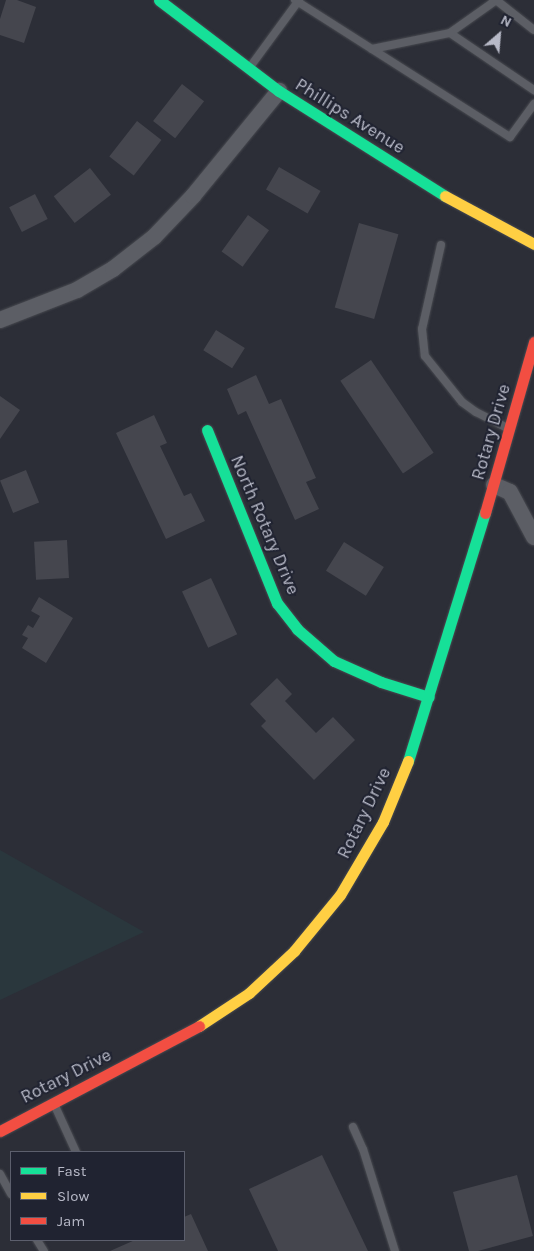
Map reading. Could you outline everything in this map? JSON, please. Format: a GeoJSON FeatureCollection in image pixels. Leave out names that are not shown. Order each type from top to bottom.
{"type":"FeatureCollection","features":[{"type":"Feature","properties":{"kind":"street","name":"Phillips Avenue"},"geometry":{"type":"LineString","coordinates":[[159,0],[279,91],[450,199],[534,244]]}},
{"type":"Feature","properties":{"kind":"street"},"geometry":{"type":"LineString","coordinates":[[0,320],[77,290],[113,269],[154,236],[193,196],[279,91]]}},
{"type":"Feature","properties":{"kind":"street","name":"Rotary Drive"},"geometry":{"type":"LineString","coordinates":[[0,1131],[171,1042],[212,1019],[250,993],[294,951],[340,895],[383,822],[412,752],[494,485],[534,342]]}},
{"type":"Feature","properties":{"kind":"street","name":"North Rotary Drive"},"geometry":{"type":"LineString","coordinates":[[207,430],[277,603],[297,629],[334,661],[381,682],[429,697]]}},
{"type":"Feature","properties":{"kind":"street"},"geometry":{"type":"LineString","coordinates":[[494,485],[510,492],[534,537]]}},
{"type":"Feature","properties":{"kind":"lane"},"geometry":{"type":"LineString","coordinates":[[372,49],[450,33],[494,0],[534,30]]}},
{"type":"Feature","properties":{"kind":"lane"},"geometry":{"type":"LineString","coordinates":[[249,68],[297,1],[510,137],[534,104]]}},
{"type":"Feature","properties":{"kind":"lane"},"geometry":{"type":"LineString","coordinates":[[450,33],[534,90]]}},
{"type":"Feature","properties":{"kind":"lane"},"geometry":{"type":"LineString","coordinates":[[441,245],[422,329],[425,356],[462,402],[476,412],[510,429]]}},
{"type":"Feature","properties":{"kind":"lane"},"geometry":{"type":"LineString","coordinates":[[53,1102],[76,1151]]}},
{"type":"Feature","properties":{"kind":"lane"},"geometry":{"type":"LineString","coordinates":[[353,1127],[363,1149],[394,1251]]}},
{"type":"Feature","properties":{"kind":"lane"},"geometry":{"type":"LineString","coordinates":[[0,1174],[10,1192]]}},
{"type":"Feature","properties":{"kind":"shaded area"},"geometry":{"type":"Polygon","coordinates":[[[0,850],[144,932],[0,1000],[0,850]]]}},
{"type":"Feature","properties":{"kind":"building"},"geometry":{"type":"Polygon","coordinates":[[[6,0],[17,0],[36,7],[24,43],[0,35],[0,19],[6,0]]]}},
{"type":"Feature","properties":{"kind":"building"},"geometry":{"type":"Polygon","coordinates":[[[182,84],[204,101],[175,138],[153,121],[182,84]]]}},
{"type":"Feature","properties":{"kind":"building"},"geometry":{"type":"Polygon","coordinates":[[[137,121],[161,140],[134,176],[109,156],[137,121]]]}},
{"type":"Feature","properties":{"kind":"building"},"geometry":{"type":"Polygon","coordinates":[[[279,167],[321,191],[308,214],[266,190],[279,167]]]}},
{"type":"Feature","properties":{"kind":"building"},"geometry":{"type":"Polygon","coordinates":[[[90,168],[111,195],[75,223],[54,196],[90,168]]]}},
{"type":"Feature","properties":{"kind":"building"},"geometry":{"type":"Polygon","coordinates":[[[35,194],[48,219],[22,232],[9,207],[35,194]]]}},
{"type":"Feature","properties":{"kind":"building"},"geometry":{"type":"Polygon","coordinates":[[[248,215],[269,230],[243,267],[222,251],[248,215]]]}},
{"type":"Feature","properties":{"kind":"building"},"geometry":{"type":"Polygon","coordinates":[[[359,223],[398,234],[374,319],[335,308],[359,223]]]}},
{"type":"Feature","properties":{"kind":"building"},"geometry":{"type":"Polygon","coordinates":[[[216,330],[245,348],[232,368],[203,350],[216,330]]]}},
{"type":"Feature","properties":{"kind":"building"},"geometry":{"type":"Polygon","coordinates":[[[371,360],[434,453],[403,474],[340,381],[371,360]]]}},
{"type":"Feature","properties":{"kind":"building"},"geometry":{"type":"Polygon","coordinates":[[[256,375],[269,404],[281,399],[316,478],[306,482],[319,509],[295,520],[246,411],[238,415],[227,389],[256,375]]]}},
{"type":"Feature","properties":{"kind":"building"},"geometry":{"type":"Polygon","coordinates":[[[0,396],[20,410],[0,439],[0,396]]]}},
{"type":"Feature","properties":{"kind":"building"},"geometry":{"type":"Polygon","coordinates":[[[154,415],[167,443],[160,446],[184,496],[191,493],[205,521],[166,539],[116,433],[154,415]]]}},
{"type":"Feature","properties":{"kind":"building"},"geometry":{"type":"Polygon","coordinates":[[[26,470],[39,502],[13,513],[0,480],[26,470]]]}},
{"type":"Feature","properties":{"kind":"building"},"geometry":{"type":"Polygon","coordinates":[[[67,540],[69,578],[36,580],[34,542],[67,540]]]}},
{"type":"Feature","properties":{"kind":"building"},"geometry":{"type":"Polygon","coordinates":[[[344,542],[384,567],[366,596],[326,571],[344,542]]]}},
{"type":"Feature","properties":{"kind":"building"},"geometry":{"type":"Polygon","coordinates":[[[211,578],[237,634],[208,648],[182,592],[211,578]]]}},
{"type":"Feature","properties":{"kind":"building"},"geometry":{"type":"Polygon","coordinates":[[[39,597],[73,618],[46,663],[22,648],[28,638],[22,635],[28,625],[33,628],[40,616],[31,611],[39,597]]]}},
{"type":"Feature","properties":{"kind":"building"},"geometry":{"type":"Polygon","coordinates":[[[277,678],[292,694],[285,701],[316,733],[333,717],[355,740],[314,780],[261,726],[266,721],[250,704],[277,678]]]}},
{"type":"Feature","properties":{"kind":"building"},"geometry":{"type":"Polygon","coordinates":[[[322,1155],[368,1251],[278,1251],[249,1189],[322,1155]]]}},
{"type":"Feature","properties":{"kind":"building"},"geometry":{"type":"Polygon","coordinates":[[[517,1175],[533,1236],[478,1251],[469,1251],[453,1192],[517,1175]]]}},
{"type":"Feature","properties":{"kind":"building"},"geometry":{"type":"Polygon","coordinates":[[[191,1214],[208,1251],[110,1251],[133,1241],[185,1241],[185,1217],[191,1214]]]}},
{"type":"Feature","properties":{"kind":"traffic: fast"},"geometry":{"type":"LineString","coordinates":[[159,0],[279,91],[445,196]]}},
{"type":"Feature","properties":{"kind":"traffic: fast"},"geometry":{"type":"LineString","coordinates":[[207,430],[277,603],[297,629],[334,661],[381,682],[429,697]]}},
{"type":"Feature","properties":{"kind":"traffic: fast"},"geometry":{"type":"LineString","coordinates":[[408,761],[485,513]]}},
{"type":"Feature","properties":{"kind":"traffic: slow"},"geometry":{"type":"LineString","coordinates":[[445,196],[534,244]]}},
{"type":"Feature","properties":{"kind":"traffic: slow"},"geometry":{"type":"LineString","coordinates":[[199,1026],[249,993],[294,951],[340,895],[383,822],[408,761]]}},
{"type":"Feature","properties":{"kind":"traffic: jam"},"geometry":{"type":"LineString","coordinates":[[485,513],[534,342]]}},
{"type":"Feature","properties":{"kind":"traffic: jam"},"geometry":{"type":"LineString","coordinates":[[0,1131],[199,1026]]}}]}
